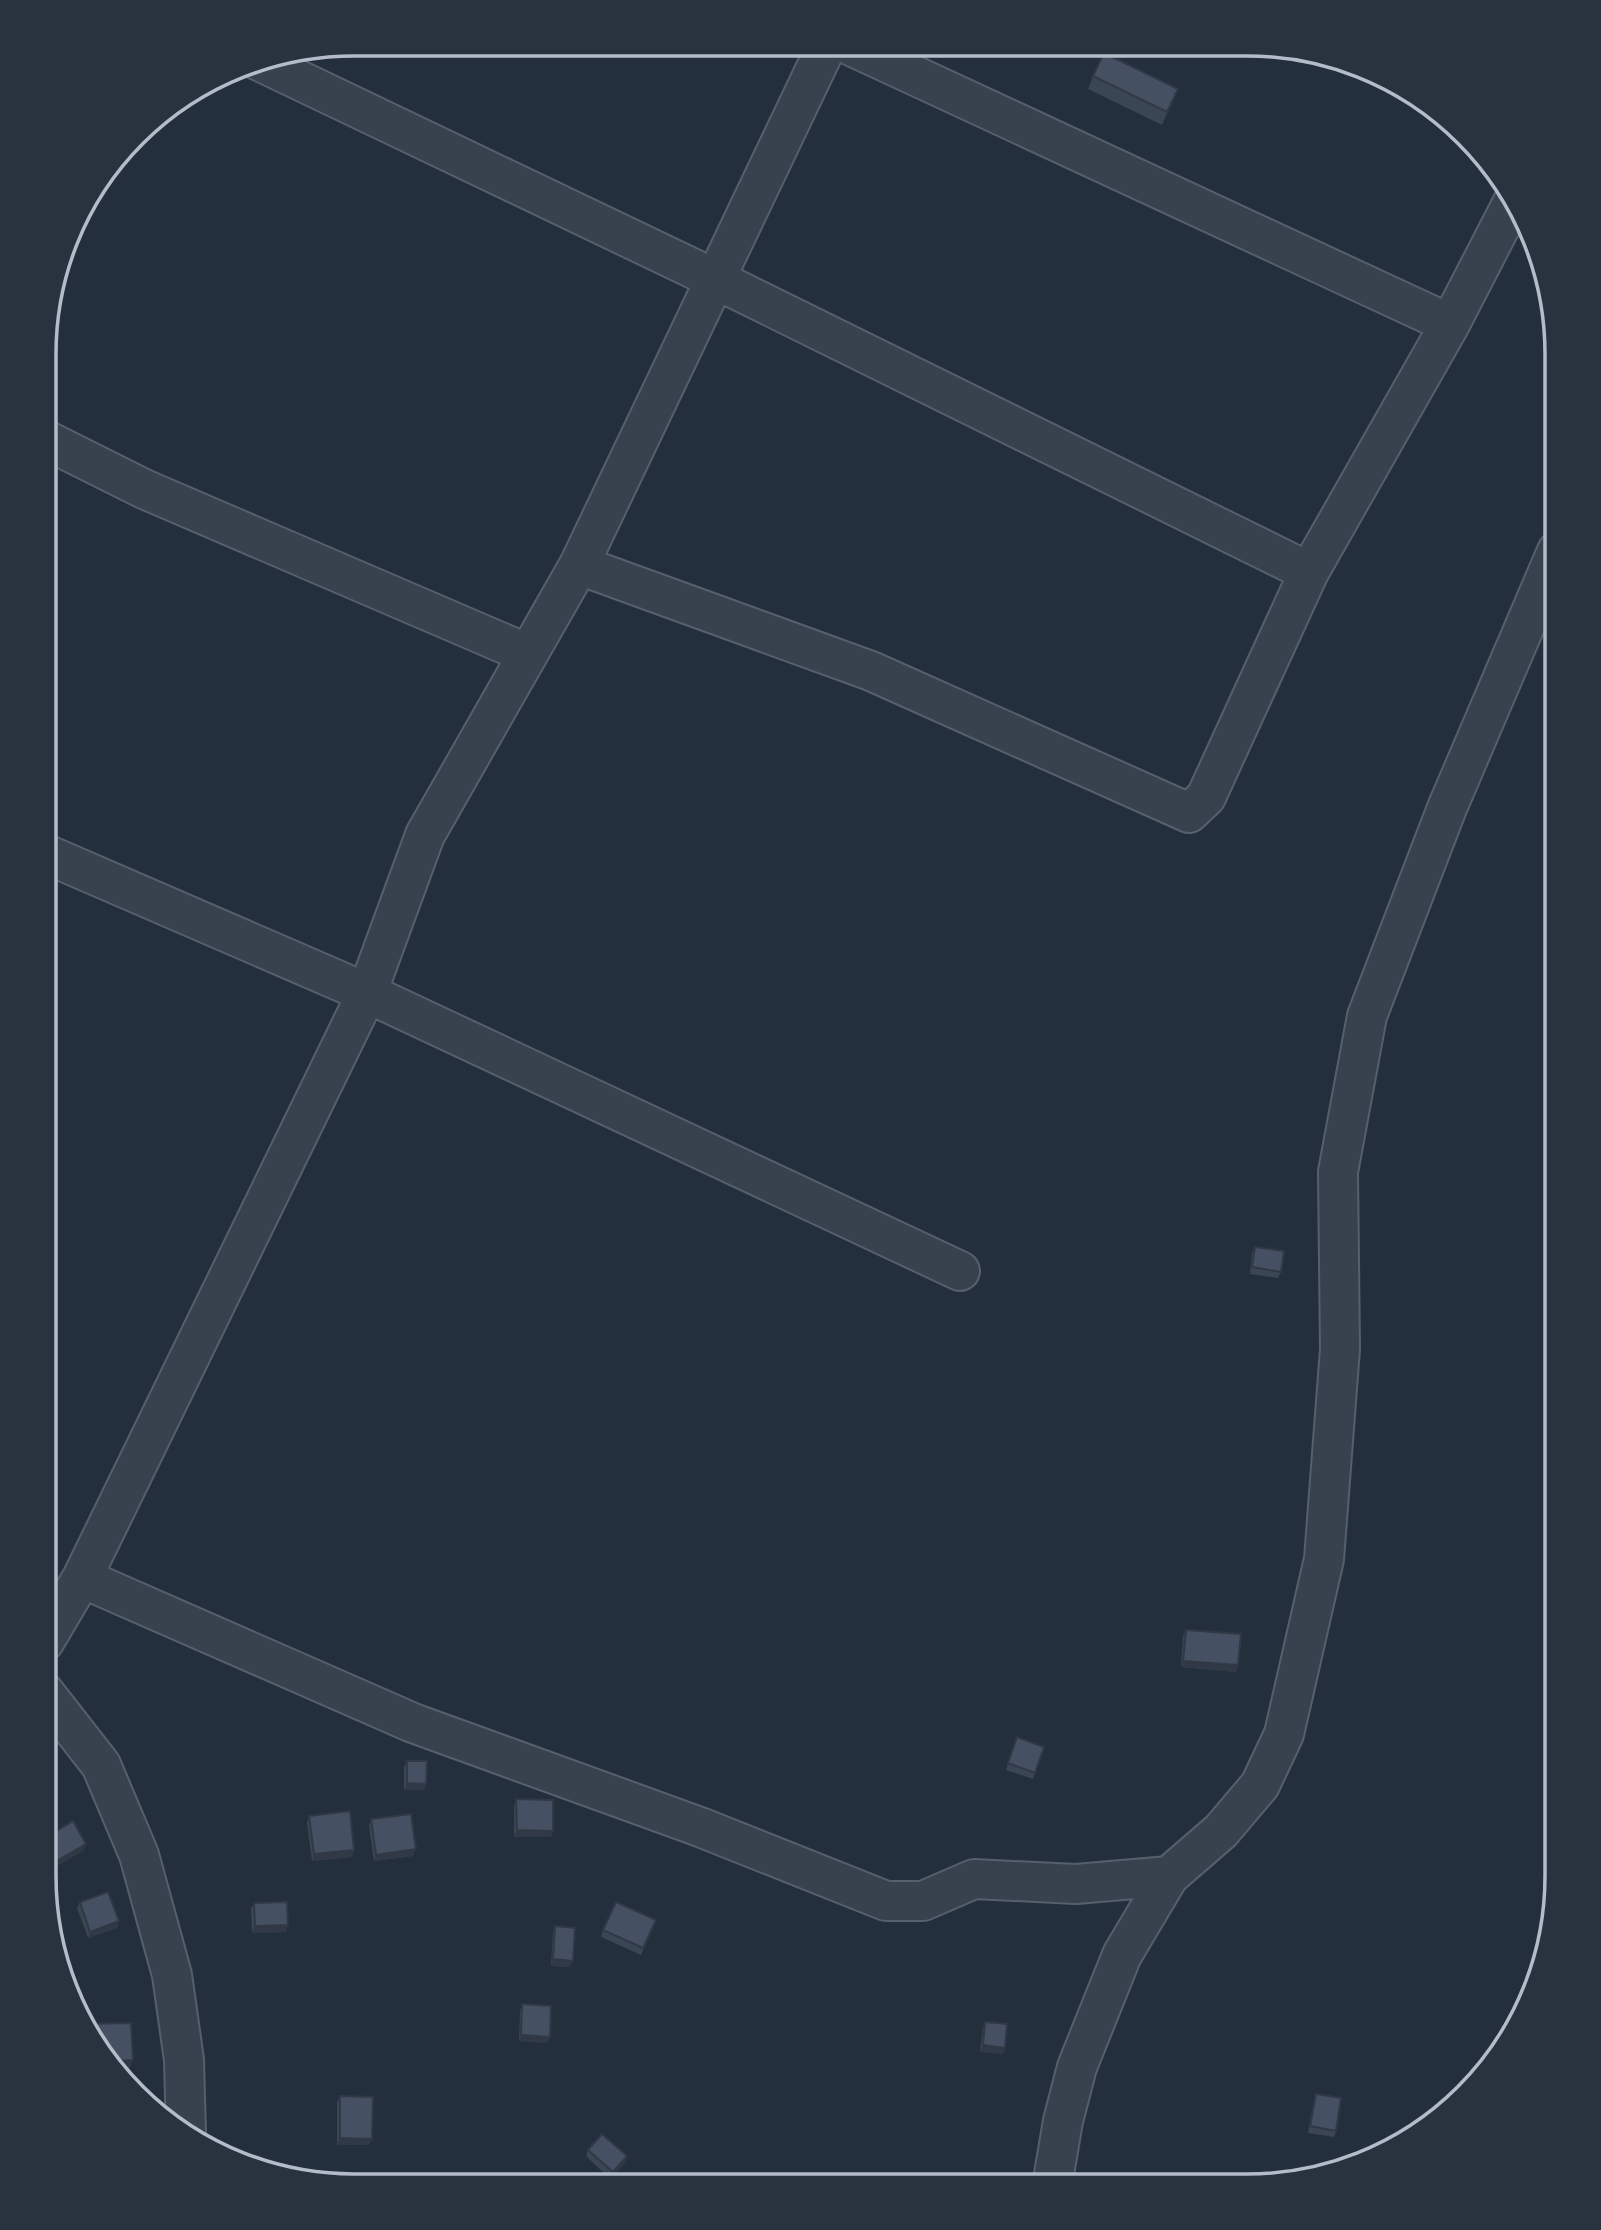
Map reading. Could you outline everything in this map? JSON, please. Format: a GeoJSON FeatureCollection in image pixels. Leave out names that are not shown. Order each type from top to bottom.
{"type":"FeatureCollection","features":[{"type":"Feature","properties":{"kind":"street"},"geometry":{"type":"LineString","coordinates":[[56,1621],[82,1577],[367,993],[425,835],[579,565],[822,56]]}},
{"type":"Feature","properties":{"kind":"street"},"geometry":{"type":"LineString","coordinates":[[873,56],[1450,324]]}},
{"type":"Feature","properties":{"kind":"street"},"geometry":{"type":"LineString","coordinates":[[273,67],[717,280],[1309,572]]}},
{"type":"Feature","properties":{"kind":"street"},"geometry":{"type":"LineString","coordinates":[[579,565],[871,671],[1189,813],[1206,797],[1309,572],[1450,324],[1508,211]]}},
{"type":"Feature","properties":{"kind":"street"},"geometry":{"type":"LineString","coordinates":[[56,445],[144,489],[528,654]]}},
{"type":"Feature","properties":{"kind":"street"},"geometry":{"type":"LineString","coordinates":[[1054,2174],[1063,2121],[1077,2067],[1122,1955],[1169,1876],[1220,1831],[1260,1785],[1284,1734],[1324,1559],[1340,1349],[1338,1172],[1367,1016],[1447,808],[1545,579]]}},
{"type":"Feature","properties":{"kind":"street"},"geometry":{"type":"LineString","coordinates":[[56,858],[367,993],[961,1271]]}},
{"type":"Feature","properties":{"kind":"street"},"geometry":{"type":"LineString","coordinates":[[82,1577],[413,1723],[700,1827],[886,1901],[923,1901],[974,1879],[1076,1884],[1169,1876]]}},
{"type":"Feature","properties":{"kind":"street"},"geometry":{"type":"LineString","coordinates":[[56,1707],[101,1765],[139,1856],[172,1975],[184,2060],[186,2122]]}},
{"type":"Feature","properties":{"kind":"building"},"geometry":{"type":"Polygon","coordinates":[[[1103,56],[1110,56],[1178,89],[1167,112],[1093,76],[1103,56]]]}},
{"type":"Feature","properties":{"kind":"building"},"geometry":{"type":"Polygon","coordinates":[[[1255,1247],[1284,1251],[1281,1272],[1252,1267],[1255,1247]]]}},
{"type":"Feature","properties":{"kind":"building"},"geometry":{"type":"Polygon","coordinates":[[[1186,1630],[1241,1634],[1238,1665],[1183,1661],[1186,1630]]]}},
{"type":"Feature","properties":{"kind":"building"},"geometry":{"type":"Polygon","coordinates":[[[1017,1737],[1044,1747],[1035,1773],[1008,1763],[1017,1737]]]}},
{"type":"Feature","properties":{"kind":"building"},"geometry":{"type":"Polygon","coordinates":[[[407,1761],[427,1761],[426,1784],[407,1783],[407,1761]]]}},
{"type":"Feature","properties":{"kind":"building"},"geometry":{"type":"Polygon","coordinates":[[[516,1799],[553,1800],[553,1831],[517,1830],[516,1799]]]}},
{"type":"Feature","properties":{"kind":"building"},"geometry":{"type":"Polygon","coordinates":[[[350,1811],[354,1850],[314,1854],[309,1816],[350,1811]]]}},
{"type":"Feature","properties":{"kind":"building"},"geometry":{"type":"Polygon","coordinates":[[[411,1814],[416,1849],[376,1855],[371,1819],[411,1814]]]}},
{"type":"Feature","properties":{"kind":"building"},"geometry":{"type":"Polygon","coordinates":[[[73,1821],[86,1844],[56,1861],[56,1832],[73,1821]]]}},
{"type":"Feature","properties":{"kind":"building"},"geometry":{"type":"Polygon","coordinates":[[[108,1892],[119,1921],[90,1932],[80,1902],[108,1892]]]}},
{"type":"Feature","properties":{"kind":"building"},"geometry":{"type":"Polygon","coordinates":[[[287,1902],[288,1925],[255,1926],[254,1903],[287,1902]]]}},
{"type":"Feature","properties":{"kind":"building"},"geometry":{"type":"Polygon","coordinates":[[[616,1902],[656,1920],[643,1948],[603,1930],[616,1902]]]}},
{"type":"Feature","properties":{"kind":"building"},"geometry":{"type":"Polygon","coordinates":[[[555,1926],[575,1928],[573,1961],[553,1959],[555,1926]]]}},
{"type":"Feature","properties":{"kind":"building"},"geometry":{"type":"Polygon","coordinates":[[[522,2004],[551,2006],[550,2037],[521,2035],[522,2004]]]}},
{"type":"Feature","properties":{"kind":"building"},"geometry":{"type":"Polygon","coordinates":[[[985,2022],[1007,2024],[1005,2048],[983,2045],[985,2022]]]}},
{"type":"Feature","properties":{"kind":"building"},"geometry":{"type":"Polygon","coordinates":[[[131,2023],[133,2060],[121,2061],[95,2024],[131,2023]]]}},
{"type":"Feature","properties":{"kind":"building"},"geometry":{"type":"Polygon","coordinates":[[[1316,2094],[1341,2098],[1336,2131],[1310,2126],[1316,2094]]]}},
{"type":"Feature","properties":{"kind":"building"},"geometry":{"type":"Polygon","coordinates":[[[340,2096],[373,2097],[372,2139],[340,2138],[340,2096]]]}},
{"type":"Feature","properties":{"kind":"building"},"geometry":{"type":"Polygon","coordinates":[[[602,2134],[627,2156],[613,2172],[588,2150],[602,2134]]]}}]}
